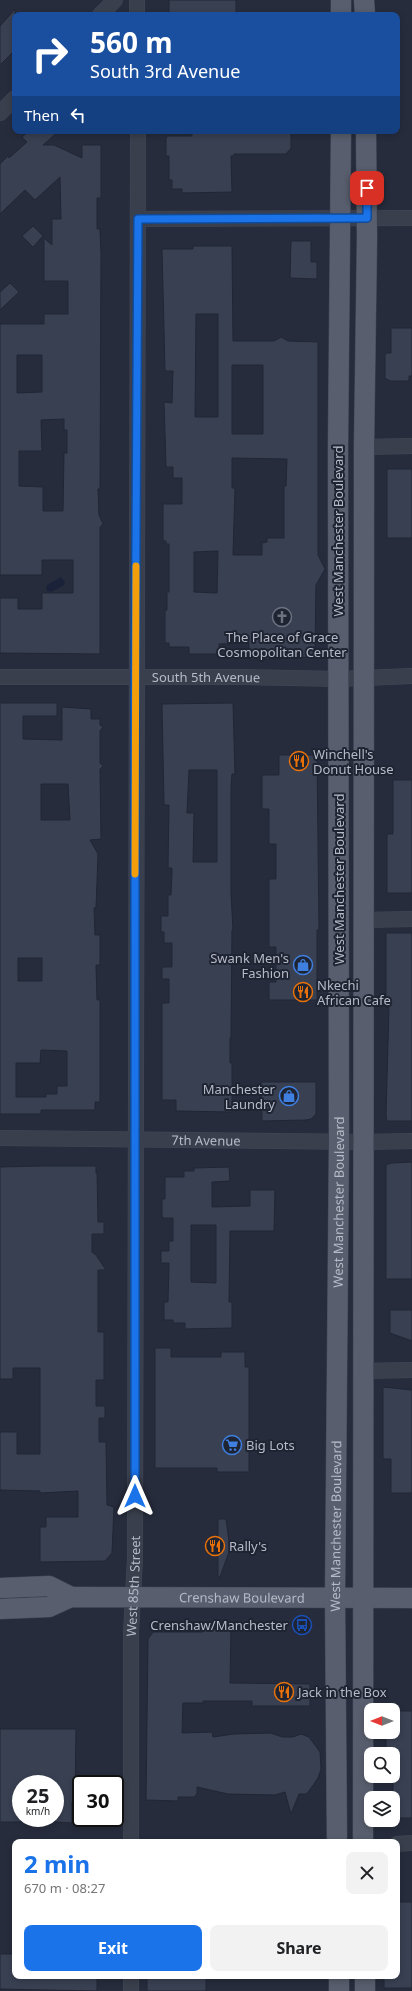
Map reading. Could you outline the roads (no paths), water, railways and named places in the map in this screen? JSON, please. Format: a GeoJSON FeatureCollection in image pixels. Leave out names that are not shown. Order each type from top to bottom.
{"type":"FeatureCollection","features":[{"type":"Feature","properties":{"kind":"main road"},"geometry":{"type":"LineString","coordinates":[[341,0],[341,12]]}},
{"type":"Feature","properties":{"kind":"main road"},"geometry":{"type":"LineString","coordinates":[[364,0],[365,12]]}},
{"type":"Feature","properties":{"kind":"main road","name":"West Manchester Boulevard"},"geometry":{"type":"LineString","coordinates":[[337,1839],[335,1597],[340,1142],[338,448],[341,134]]}},
{"type":"Feature","properties":{"kind":"main road","name":"West Manchester Boulevard"},"geometry":{"type":"LineString","coordinates":[[363,1839],[363,1371],[365,1142],[364,447],[367,218],[366,134]]}},
{"type":"Feature","properties":{"kind":"main road","name":"Crenshaw Boulevard"},"geometry":{"type":"LineString","coordinates":[[0,1588],[49,1586],[71,1596],[412,1598]]}},
{"type":"Feature","properties":{"kind":"main road","name":"Crenshaw Boulevard"},"geometry":{"type":"LineString","coordinates":[[0,1609],[49,1607],[71,1596]]}},
{"type":"Feature","properties":{"kind":"main road"},"geometry":{"type":"LineString","coordinates":[[339,1979],[339,1991]]}},
{"type":"Feature","properties":{"kind":"main road"},"geometry":{"type":"LineString","coordinates":[[365,1979],[365,1991]]}},
{"type":"Feature","properties":{"kind":"street"},"geometry":{"type":"LineString","coordinates":[[137,0],[137,12]]}},
{"type":"Feature","properties":{"kind":"street"},"geometry":{"type":"LineString","coordinates":[[102,12],[111,1]]}},
{"type":"Feature","properties":{"kind":"street"},"geometry":{"type":"LineString","coordinates":[[0,113],[12,101]]}},
{"type":"Feature","properties":{"kind":"street","name":"West 85th Street"},"geometry":{"type":"LineString","coordinates":[[131,1839],[131,1632],[135,1560],[135,677],[138,134]]}},
{"type":"Feature","properties":{"kind":"street"},"geometry":{"type":"LineString","coordinates":[[138,219],[341,217],[412,218]]}},
{"type":"Feature","properties":{"kind":"street"},"geometry":{"type":"LineString","coordinates":[[364,447],[412,446]]}},
{"type":"Feature","properties":{"kind":"street","name":"South 5th Avenue"},"geometry":{"type":"LineString","coordinates":[[0,677],[365,678],[412,676]]}},
{"type":"Feature","properties":{"kind":"street"},"geometry":{"type":"LineString","coordinates":[[364,920],[412,919]]}},
{"type":"Feature","properties":{"kind":"street","name":"7th Avenue"},"geometry":{"type":"LineString","coordinates":[[0,1138],[340,1142],[412,1141]]}},
{"type":"Feature","properties":{"kind":"street"},"geometry":{"type":"LineString","coordinates":[[363,1371],[412,1370]]}},
{"type":"Feature","properties":{"kind":"street"},"geometry":{"type":"LineString","coordinates":[[400,1844],[412,1843]]}},
{"type":"Feature","properties":{"kind":"street"},"geometry":{"type":"LineString","coordinates":[[131,1979],[131,1991]]}},
{"type":"Feature","properties":{"kind":"water"},"geometry":{"type":"Polygon","coordinates":[[[61,577],[65,582],[64,585],[51,592],[46,590],[47,585],[61,577]]]}},
{"type":"Feature","properties":{"kind":"place","name":"The Place of Grace Cosmopolitan Center"},"geometry":{"type":"Point","coordinates":[282,617]}},
{"type":"Feature","properties":{"kind":"place","name":"Winchell's Donut House"},"geometry":{"type":"Point","coordinates":[299,761]}},
{"type":"Feature","properties":{"kind":"place","name":"Swank Men's Fashion"},"geometry":{"type":"Point","coordinates":[303,965]}},
{"type":"Feature","properties":{"kind":"place","name":"Nkechi African Cafe"},"geometry":{"type":"Point","coordinates":[303,992]}},
{"type":"Feature","properties":{"kind":"place","name":"Manchester Laundry"},"geometry":{"type":"Point","coordinates":[289,1096]}},
{"type":"Feature","properties":{"kind":"place","name":"Big Lots"},"geometry":{"type":"Point","coordinates":[232,1445]}},
{"type":"Feature","properties":{"kind":"place","name":"Rally's"},"geometry":{"type":"Point","coordinates":[215,1546]}},
{"type":"Feature","properties":{"kind":"place","name":"Crenshaw/Manchester"},"geometry":{"type":"Point","coordinates":[302,1625]}},
{"type":"Feature","properties":{"kind":"place","name":"Jack in the Box"},"geometry":{"type":"Point","coordinates":[284,1692]}}]}
